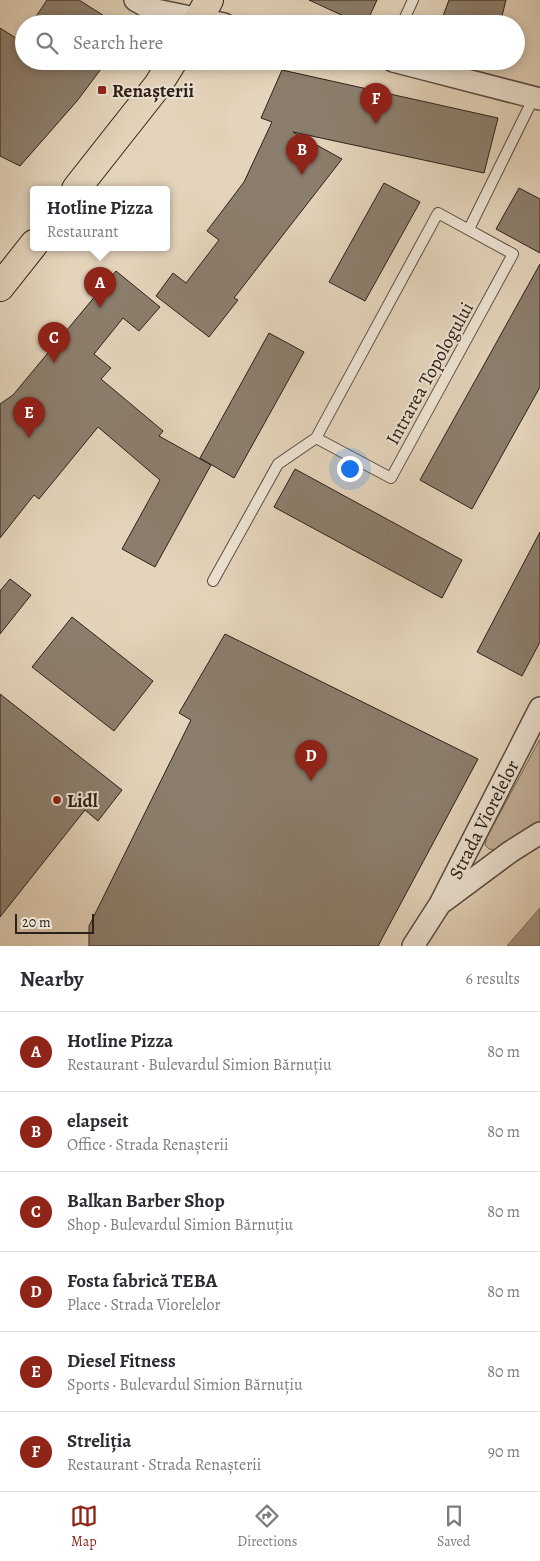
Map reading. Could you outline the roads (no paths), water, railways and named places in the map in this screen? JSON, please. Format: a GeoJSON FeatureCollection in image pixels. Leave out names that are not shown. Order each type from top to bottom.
{"type":"FeatureCollection","features":[{"type":"Feature","properties":{"kind":"main road"},"geometry":{"type":"LineString","coordinates":[[78,186],[158,85],[167,70]]}},
{"type":"Feature","properties":{"kind":"main road"},"geometry":{"type":"LineString","coordinates":[[0,287],[30,249]]}},
{"type":"Feature","properties":{"kind":"street"},"geometry":{"type":"LineString","coordinates":[[135,0],[151,9],[193,15]]}},
{"type":"Feature","properties":{"kind":"street"},"geometry":{"type":"LineString","coordinates":[[428,70],[537,98]]}},
{"type":"Feature","properties":{"kind":"street","name":"Strada Viorelelor"},"geometry":{"type":"LineString","coordinates":[[440,904],[540,708]]}},
{"type":"Feature","properties":{"kind":"street"},"geometry":{"type":"LineString","coordinates":[[413,946],[440,904],[540,832]]}},
{"type":"Feature","properties":{"kind":"lane"},"geometry":{"type":"LineString","coordinates":[[406,15],[413,0]]}},
{"type":"Feature","properties":{"kind":"lane"},"geometry":{"type":"LineString","coordinates":[[469,230],[537,98]]}},
{"type":"Feature","properties":{"kind":"lane","name":"Intrarea Topologului"},"geometry":{"type":"LineString","coordinates":[[212,581],[278,464],[316,438],[438,213],[513,254],[391,478],[316,438]]}},
{"type":"Feature","properties":{"kind":"place","name":"Renașterii"},"geometry":{"type":"Point","coordinates":[102,90]}},
{"type":"Feature","properties":{"kind":"place","name":"Streliția"},"geometry":{"type":"Point","coordinates":[376,124]}},
{"type":"Feature","properties":{"kind":"place","name":"elapseit"},"geometry":{"type":"Point","coordinates":[302,175]}},
{"type":"Feature","properties":{"kind":"place","name":"Hotline Pizza"},"geometry":{"type":"Point","coordinates":[100,308]}},
{"type":"Feature","properties":{"kind":"place","name":"Balkan Barber Shop"},"geometry":{"type":"Point","coordinates":[54,363]}},
{"type":"Feature","properties":{"kind":"place","name":"Diesel Fitness"},"geometry":{"type":"Point","coordinates":[29,438]}},
{"type":"Feature","properties":{"kind":"place","name":"Fosta fabrică TEBA"},"geometry":{"type":"Point","coordinates":[311,781]}},
{"type":"Feature","properties":{"kind":"place","name":"Lidl"},"geometry":{"type":"Point","coordinates":[57,800]}}]}
